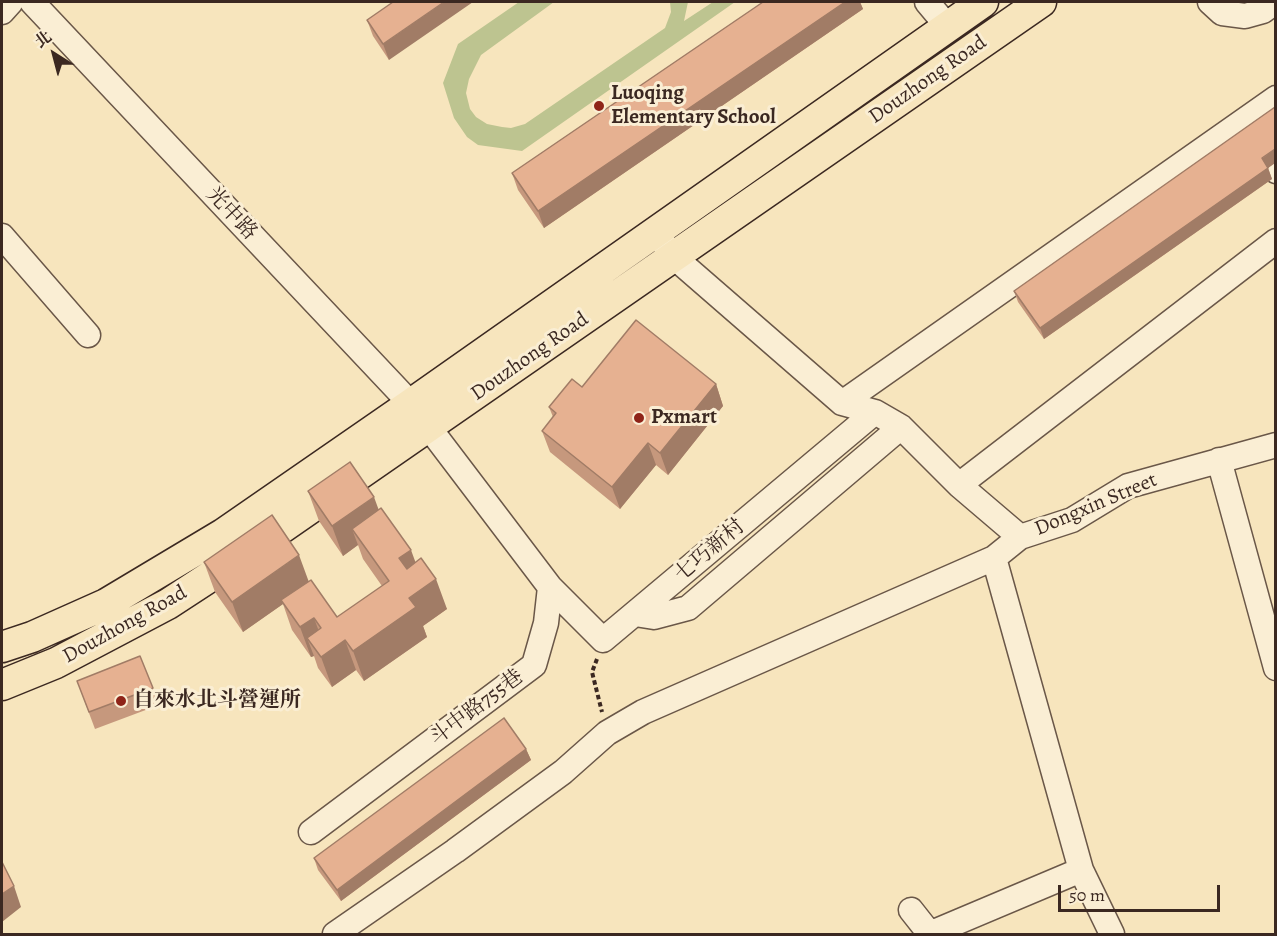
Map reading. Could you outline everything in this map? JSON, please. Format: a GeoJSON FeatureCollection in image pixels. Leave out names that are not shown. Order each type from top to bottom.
{"type":"FeatureCollection","features":[{"type":"Feature","properties":{"kind":"main road","name":"Douzhong Road"},"geometry":{"type":"LineString","coordinates":[[2,685],[56,663],[168,604],[232,545],[411,404],[983,2]]}},
{"type":"Feature","properties":{"kind":"main road","name":"Douzhong Road"},"geometry":{"type":"LineString","coordinates":[[2,647],[32,637],[232,545],[429,428],[1041,2]]}},
{"type":"Feature","properties":{"kind":"street"},"geometry":{"type":"LineString","coordinates":[[2,12],[11,2]]}},
{"type":"Feature","properties":{"kind":"street","name":"光中路"},"geometry":{"type":"LineString","coordinates":[[32,2],[411,404],[429,428]]}},
{"type":"Feature","properties":{"kind":"street"},"geometry":{"type":"LineString","coordinates":[[927,2],[948,27]]}},
{"type":"Feature","properties":{"kind":"street"},"geometry":{"type":"LineString","coordinates":[[1210,2],[1222,13],[1245,16],[1263,11],[1275,2]]}},
{"type":"Feature","properties":{"kind":"street"},"geometry":{"type":"LineString","coordinates":[[842,403],[1275,98]]}},
{"type":"Feature","properties":{"kind":"street"},"geometry":{"type":"LineString","coordinates":[[1238,123],[1275,171]]}},
{"type":"Feature","properties":{"kind":"street"},"geometry":{"type":"LineString","coordinates":[[335,934],[563,772],[607,734],[643,712],[994,558],[1020,537],[959,485],[901,427],[875,412],[842,403],[675,257],[654,232]]}},
{"type":"Feature","properties":{"kind":"street"},"geometry":{"type":"LineString","coordinates":[[2,236],[87,335]]}},
{"type":"Feature","properties":{"kind":"street"},"geometry":{"type":"LineString","coordinates":[[959,485],[1275,241]]}},
{"type":"Feature","properties":{"kind":"street","name":"七巧新村"},"geometry":{"type":"LineString","coordinates":[[603,640],[875,412]]}},
{"type":"Feature","properties":{"kind":"street"},"geometry":{"type":"LineString","coordinates":[[635,614],[654,617],[688,608],[901,427]]}},
{"type":"Feature","properties":{"kind":"street"},"geometry":{"type":"LineString","coordinates":[[429,428],[550,587],[603,640]]}},
{"type":"Feature","properties":{"kind":"street","name":"Dongxin Street"},"geometry":{"type":"LineString","coordinates":[[1020,537],[1072,520],[1128,486],[1275,445]]}},
{"type":"Feature","properties":{"kind":"street"},"geometry":{"type":"LineString","coordinates":[[1219,460],[1275,668]]}},
{"type":"Feature","properties":{"kind":"street"},"geometry":{"type":"LineString","coordinates":[[994,558],[1081,870],[1112,934]]}},
{"type":"Feature","properties":{"kind":"street","name":"斗中路755巷"},"geometry":{"type":"LineString","coordinates":[[311,832],[534,665],[546,623],[550,587]]}},
{"type":"Feature","properties":{"kind":"street"},"geometry":{"type":"LineString","coordinates":[[911,910],[926,929],[934,932],[1081,870]]}},
{"type":"Feature","properties":{"kind":"path"},"geometry":{"type":"LineString","coordinates":[[603,640],[592,672],[607,734]]}},
{"type":"Feature","properties":{"kind":"green space"},"geometry":{"type":"Polygon","coordinates":[[[519,2],[554,2],[481,55],[469,79],[466,93],[470,109],[476,117],[487,124],[511,128],[525,124],[665,28],[671,12],[670,2],[688,2],[684,21],[713,2],[735,2],[522,151],[478,145],[467,137],[454,118],[443,83],[458,44],[519,2]]]}},
{"type":"Feature","properties":{"kind":"building"},"geometry":{"type":"Polygon","coordinates":[[[393,2],[444,2],[383,44],[367,20],[393,2]]]}},
{"type":"Feature","properties":{"kind":"building"},"geometry":{"type":"Polygon","coordinates":[[[763,2],[845,2],[538,211],[512,173],[763,2]]]}},
{"type":"Feature","properties":{"kind":"building"},"geometry":{"type":"Polygon","coordinates":[[[1275,107],[1275,149],[1262,158],[1268,168],[1040,328],[1014,291],[1275,107]]]}},
{"type":"Feature","properties":{"kind":"building","name":"Pxmart"},"geometry":{"type":"Polygon","coordinates":[[[636,320],[716,384],[660,453],[648,443],[612,487],[542,431],[556,413],[549,407],[572,379],[582,387],[636,320]]]}},
{"type":"Feature","properties":{"kind":"building"},"geometry":{"type":"Polygon","coordinates":[[[350,462],[374,497],[332,526],[308,491],[350,462]]]}},
{"type":"Feature","properties":{"kind":"building"},"geometry":{"type":"Polygon","coordinates":[[[381,508],[411,550],[399,558],[407,569],[421,558],[436,579],[409,598],[416,607],[353,651],[345,640],[321,657],[307,638],[321,628],[314,618],[300,627],[281,600],[311,580],[337,617],[389,581],[352,529],[381,508]]]}},
{"type":"Feature","properties":{"kind":"building"},"geometry":{"type":"Polygon","coordinates":[[[272,515],[299,555],[232,602],[204,562],[272,515]]]}},
{"type":"Feature","properties":{"kind":"building"},"geometry":{"type":"Polygon","coordinates":[[[140,656],[153,688],[89,712],[77,681],[140,656]]]}},
{"type":"Feature","properties":{"kind":"building"},"geometry":{"type":"Polygon","coordinates":[[[504,718],[526,749],[337,890],[314,858],[504,718]]]}},
{"type":"Feature","properties":{"kind":"building"},"geometry":{"type":"Polygon","coordinates":[[[2,862],[14,886],[2,894],[2,862]]]}},
{"type":"Feature","properties":{"kind":"place","name":"Luoqing Elementary School"},"geometry":{"type":"Point","coordinates":[599,106]}},
{"type":"Feature","properties":{"kind":"place","name":"Pxmart"},"geometry":{"type":"Point","coordinates":[639,418]}},
{"type":"Feature","properties":{"kind":"place","name":"自來水北斗營運所"},"geometry":{"type":"Point","coordinates":[121,701]}}]}
